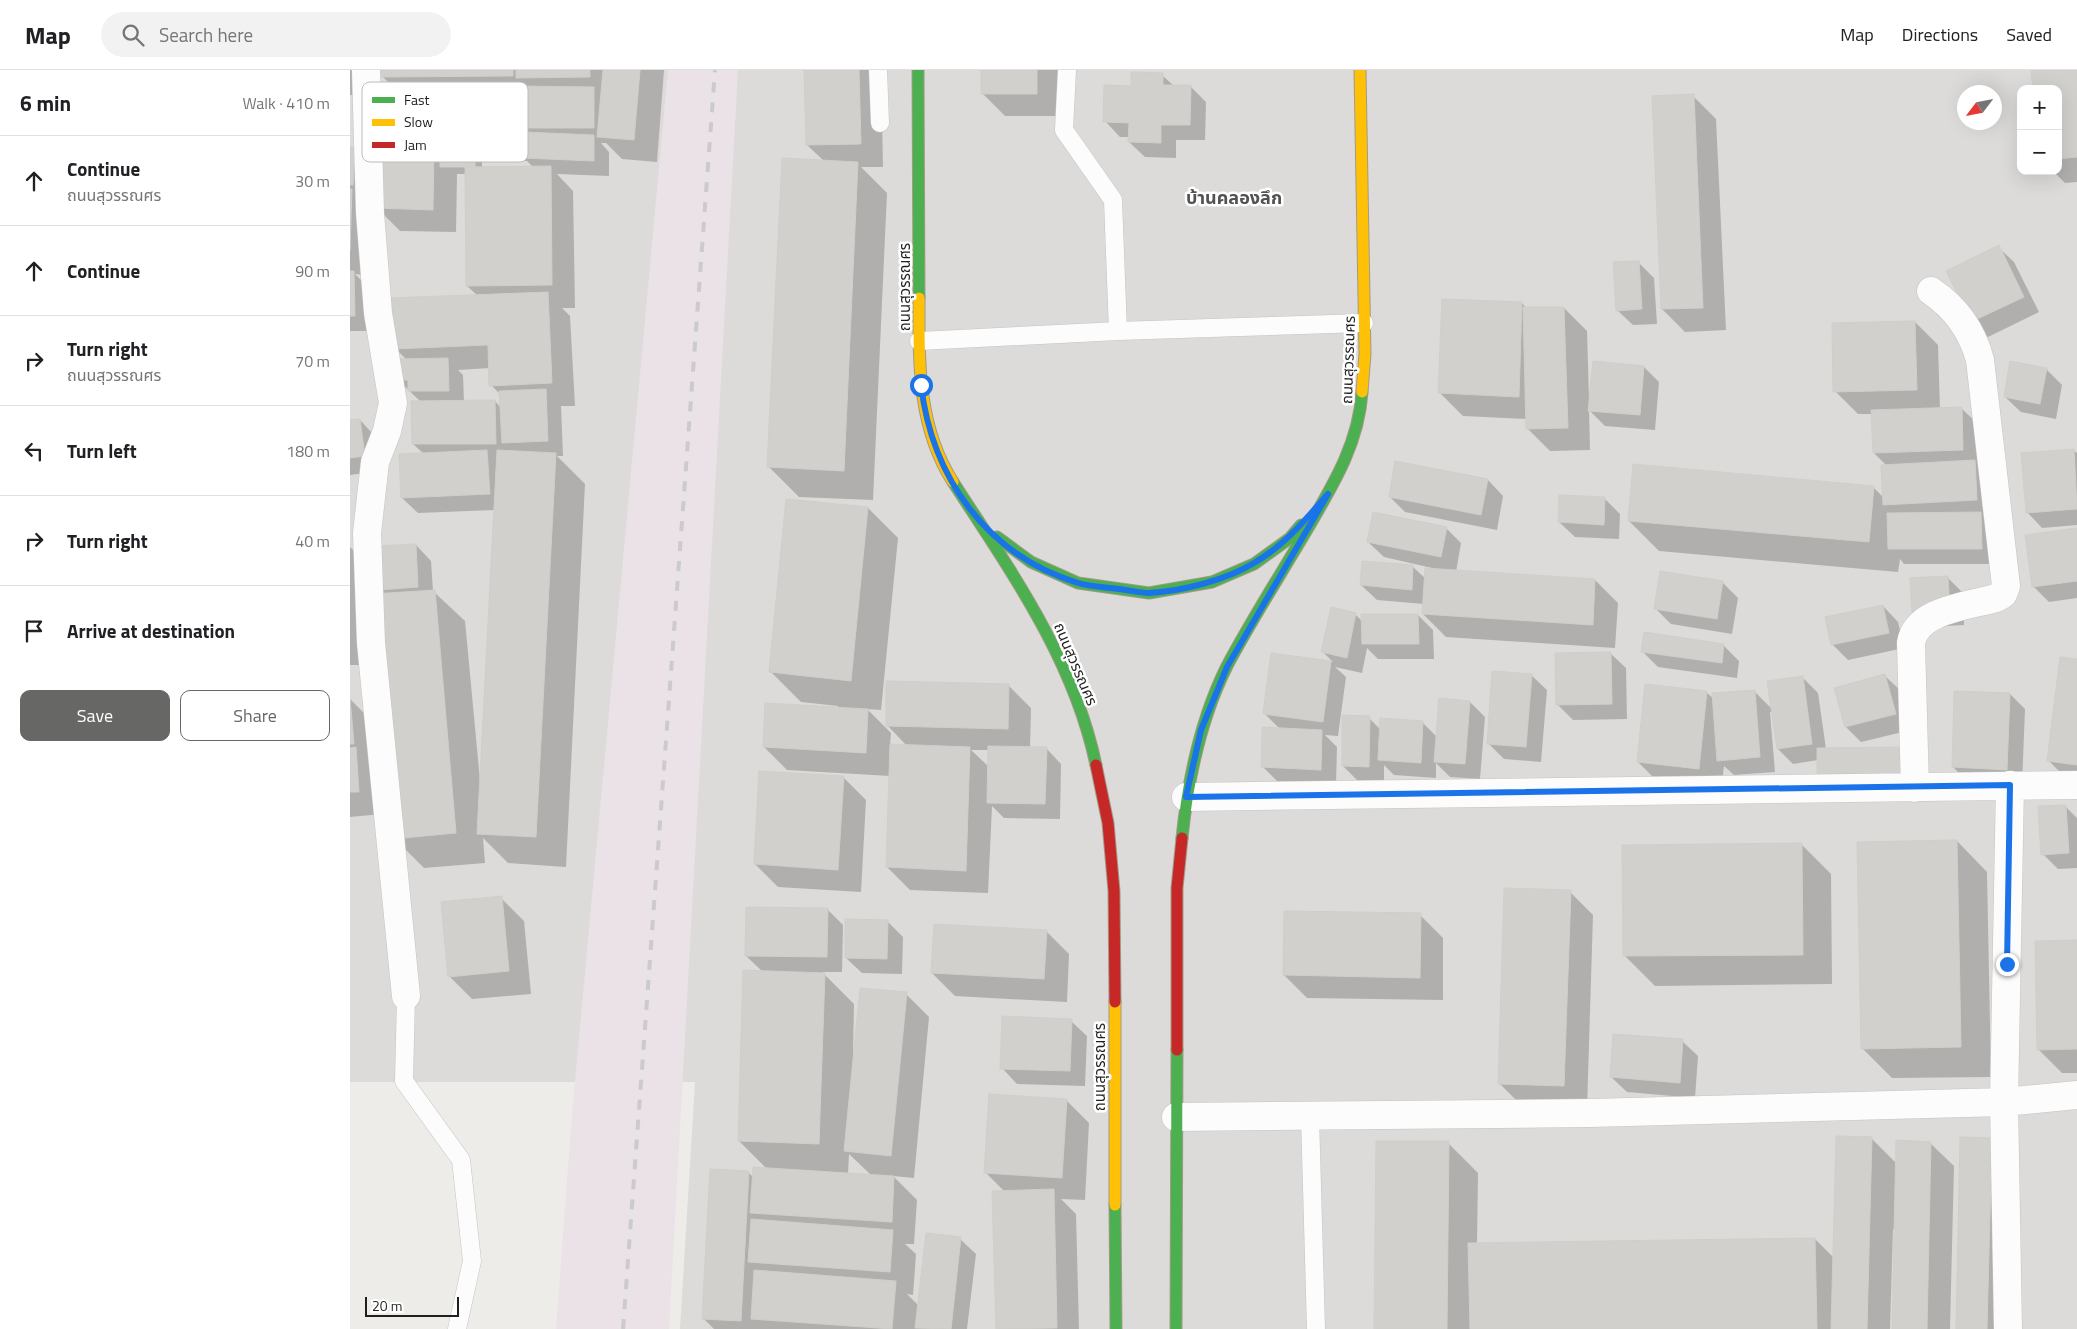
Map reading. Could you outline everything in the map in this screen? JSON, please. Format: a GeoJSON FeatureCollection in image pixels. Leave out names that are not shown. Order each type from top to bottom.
{"type":"FeatureCollection","features":[{"type":"Feature","properties":{"kind":"main road","name":"ถนนสุวรรณศร"},"geometry":{"type":"LineString","coordinates":[[918,70],[919,369],[925,416],[943,468],[964,503],[981,523],[1032,604],[1072,685],[1093,750],[1108,823],[1114,891],[1116,1329]]}},
{"type":"Feature","properties":{"kind":"main road","name":"ถนนสุวรรณศร"},"geometry":{"type":"LineString","coordinates":[[1176,1329],[1177,888],[1186,797],[1201,730],[1227,667],[1342,470],[1361,413],[1364,323],[1360,70]]}},
{"type":"Feature","properties":{"kind":"main road"},"geometry":{"type":"LineString","coordinates":[[981,523],[1010,548],[1031,562],[1078,583],[1149,593],[1212,582],[1254,564],[1290,538],[1328,494]]}},
{"type":"Feature","properties":{"kind":"street"},"geometry":{"type":"LineString","coordinates":[[369,162],[370,213],[378,313],[393,403],[387,431],[375,462],[367,533],[371,643],[406,996]]}},
{"type":"Feature","properties":{"kind":"street"},"geometry":{"type":"LineString","coordinates":[[1915,788],[1910,643],[1912,632],[1920,623],[1932,616],[1996,598],[2002,594],[2006,586],[1980,360],[1967,326],[1944,300],[1931,291]]}},
{"type":"Feature","properties":{"kind":"street"},"geometry":{"type":"LineString","coordinates":[[2008,1329],[2004,1102],[2010,785]]}},
{"type":"Feature","properties":{"kind":"street"},"geometry":{"type":"LineString","coordinates":[[1186,797],[2077,785]]}},
{"type":"Feature","properties":{"kind":"street"},"geometry":{"type":"LineString","coordinates":[[1176,1117],[1591,1113],[2004,1102],[2077,1095]]}},
{"type":"Feature","properties":{"kind":"lane"},"geometry":{"type":"LineString","coordinates":[[878,70],[880,122]]}},
{"type":"Feature","properties":{"kind":"lane"},"geometry":{"type":"LineString","coordinates":[[1067,70],[1064,130],[1112,200],[1118,331]]}},
{"type":"Feature","properties":{"kind":"lane"},"geometry":{"type":"LineString","coordinates":[[919,341],[1118,331],[1364,323]]}},
{"type":"Feature","properties":{"kind":"lane"},"geometry":{"type":"LineString","coordinates":[[406,996],[404,1081],[461,1160],[472,1261],[457,1329]]}},
{"type":"Feature","properties":{"kind":"lane"},"geometry":{"type":"LineString","coordinates":[[1310,1116],[1316,1329]]}},
{"type":"Feature","properties":{"kind":"shaded area"},"geometry":{"type":"Polygon","coordinates":[[[350,70],[2077,70],[2077,1329],[680,1329],[695,1082],[350,1082],[350,70]]]}},
{"type":"Feature","properties":{"kind":"shaded area"},"geometry":{"type":"Polygon","coordinates":[[[668,70],[738,70],[669,1329],[556,1329],[572,1114],[668,70]]]}},
{"type":"Feature","properties":{"kind":"building"},"geometry":{"type":"Polygon","coordinates":[[[381,70],[513,70],[513,76],[381,77],[381,70]]]}},
{"type":"Feature","properties":{"kind":"building"},"geometry":{"type":"Polygon","coordinates":[[[516,70],[590,70],[590,77],[516,78],[516,70]]]}},
{"type":"Feature","properties":{"kind":"building"},"geometry":{"type":"Polygon","coordinates":[[[603,70],[640,70],[634,140],[597,137],[603,70]]]}},
{"type":"Feature","properties":{"kind":"building"},"geometry":{"type":"Polygon","coordinates":[[[804,70],[859,70],[861,144],[806,145],[804,70]]]}},
{"type":"Feature","properties":{"kind":"building"},"geometry":{"type":"Polygon","coordinates":[[[981,70],[1037,70],[1037,94],[981,94],[981,70]]]}},
{"type":"Feature","properties":{"kind":"building"},"geometry":{"type":"Polygon","coordinates":[[[2031,70],[2077,70],[2077,157],[2062,159],[2062,85],[2033,85],[2031,70]]]}},
{"type":"Feature","properties":{"kind":"building"},"geometry":{"type":"Polygon","coordinates":[[[1131,72],[1163,73],[1163,85],[1191,85],[1190,125],[1161,125],[1161,143],[1128,142],[1129,123],[1103,122],[1104,85],[1131,86],[1131,72]]]}},
{"type":"Feature","properties":{"kind":"building"},"geometry":{"type":"Polygon","coordinates":[[[528,86],[594,87],[594,128],[528,128],[528,86]]]}},
{"type":"Feature","properties":{"kind":"building"},"geometry":{"type":"Polygon","coordinates":[[[1694,94],[1703,308],[1661,309],[1652,96],[1694,94]]]}},
{"type":"Feature","properties":{"kind":"building"},"geometry":{"type":"Polygon","coordinates":[[[528,132],[594,135],[594,161],[528,158],[528,132]]]}},
{"type":"Feature","properties":{"kind":"building"},"geometry":{"type":"Polygon","coordinates":[[[350,147],[355,148],[353,185],[350,185],[350,147]]]}},
{"type":"Feature","properties":{"kind":"building"},"geometry":{"type":"Polygon","coordinates":[[[782,158],[858,162],[844,471],[767,467],[782,158]]]}},
{"type":"Feature","properties":{"kind":"building"},"geometry":{"type":"Polygon","coordinates":[[[377,162],[434,162],[433,210],[376,208],[377,162]]]}},
{"type":"Feature","properties":{"kind":"building"},"geometry":{"type":"Polygon","coordinates":[[[440,162],[475,162],[475,167],[440,167],[440,162]]]}},
{"type":"Feature","properties":{"kind":"building"},"geometry":{"type":"Polygon","coordinates":[[[551,166],[552,285],[466,286],[465,167],[551,166]]]}},
{"type":"Feature","properties":{"kind":"building"},"geometry":{"type":"Polygon","coordinates":[[[350,189],[352,189],[350,250],[350,189]]]}},
{"type":"Feature","properties":{"kind":"building"},"geometry":{"type":"Polygon","coordinates":[[[1999,245],[2024,297],[1971,322],[1946,271],[1999,245]]]}},
{"type":"Feature","properties":{"kind":"building"},"geometry":{"type":"Polygon","coordinates":[[[1639,261],[1642,309],[1616,311],[1613,262],[1639,261]]]}},
{"type":"Feature","properties":{"kind":"building"},"geometry":{"type":"Polygon","coordinates":[[[350,271],[354,271],[355,316],[350,316],[350,271]]]}},
{"type":"Feature","properties":{"kind":"building"},"geometry":{"type":"Polygon","coordinates":[[[548,292],[552,383],[489,386],[488,345],[394,349],[391,298],[548,292]]]}},
{"type":"Feature","properties":{"kind":"building"},"geometry":{"type":"Polygon","coordinates":[[[1442,299],[1522,302],[1519,397],[1438,393],[1442,299]]]}},
{"type":"Feature","properties":{"kind":"building"},"geometry":{"type":"Polygon","coordinates":[[[1523,307],[1564,307],[1568,428],[1526,429],[1523,307]]]}},
{"type":"Feature","properties":{"kind":"building"},"geometry":{"type":"Polygon","coordinates":[[[1915,321],[1917,390],[1833,392],[1832,323],[1915,321]]]}},
{"type":"Feature","properties":{"kind":"building"},"geometry":{"type":"Polygon","coordinates":[[[448,358],[449,391],[408,391],[408,380],[395,380],[395,359],[448,358]]]}},
{"type":"Feature","properties":{"kind":"building"},"geometry":{"type":"Polygon","coordinates":[[[1593,361],[1644,366],[1640,415],[1588,411],[1593,361]]]}},
{"type":"Feature","properties":{"kind":"building"},"geometry":{"type":"Polygon","coordinates":[[[2010,361],[2047,368],[2040,404],[2004,397],[2010,361]]]}},
{"type":"Feature","properties":{"kind":"building"},"geometry":{"type":"Polygon","coordinates":[[[546,389],[548,441],[502,443],[499,391],[546,389]]]}},
{"type":"Feature","properties":{"kind":"building"},"geometry":{"type":"Polygon","coordinates":[[[495,400],[496,444],[412,444],[411,401],[495,400]]]}},
{"type":"Feature","properties":{"kind":"building"},"geometry":{"type":"Polygon","coordinates":[[[1962,407],[1963,450],[1873,453],[1871,410],[1962,407]]]}},
{"type":"Feature","properties":{"kind":"building"},"geometry":{"type":"Polygon","coordinates":[[[360,419],[365,456],[350,458],[350,420],[360,419]]]}},
{"type":"Feature","properties":{"kind":"building"},"geometry":{"type":"Polygon","coordinates":[[[2074,449],[2077,509],[2026,513],[2021,453],[2074,449]]]}},
{"type":"Feature","properties":{"kind":"building"},"geometry":{"type":"Polygon","coordinates":[[[487,450],[490,494],[401,498],[399,454],[487,450]]]}},
{"type":"Feature","properties":{"kind":"building"},"geometry":{"type":"Polygon","coordinates":[[[497,450],[556,453],[536,837],[477,834],[497,450]]]}},
{"type":"Feature","properties":{"kind":"building"},"geometry":{"type":"Polygon","coordinates":[[[1975,460],[1977,500],[1883,505],[1881,465],[1975,460]]]}},
{"type":"Feature","properties":{"kind":"building"},"geometry":{"type":"Polygon","coordinates":[[[1395,461],[1488,479],[1481,515],[1389,497],[1395,461]]]}},
{"type":"Feature","properties":{"kind":"building"},"geometry":{"type":"Polygon","coordinates":[[[1633,464],[1874,486],[1869,542],[1628,521],[1633,464]]]}},
{"type":"Feature","properties":{"kind":"building"},"geometry":{"type":"Polygon","coordinates":[[[1559,495],[1605,497],[1604,525],[1558,522],[1559,495]]]}},
{"type":"Feature","properties":{"kind":"building"},"geometry":{"type":"Polygon","coordinates":[[[786,499],[868,507],[851,681],[769,672],[786,499]]]}},
{"type":"Feature","properties":{"kind":"building"},"geometry":{"type":"Polygon","coordinates":[[[1373,512],[1447,527],[1441,557],[1367,542],[1373,512]]]}},
{"type":"Feature","properties":{"kind":"building"},"geometry":{"type":"Polygon","coordinates":[[[1981,512],[1982,549],[1888,549],[1887,513],[1981,512]]]}},
{"type":"Feature","properties":{"kind":"building"},"geometry":{"type":"Polygon","coordinates":[[[2077,528],[2077,581],[2032,587],[2025,535],[2077,528]]]}},
{"type":"Feature","properties":{"kind":"building"},"geometry":{"type":"Polygon","coordinates":[[[416,544],[418,587],[379,590],[376,546],[416,544]]]}},
{"type":"Feature","properties":{"kind":"building"},"geometry":{"type":"Polygon","coordinates":[[[1362,561],[1413,565],[1412,590],[1360,585],[1362,561]]]}},
{"type":"Feature","properties":{"kind":"building"},"geometry":{"type":"Polygon","coordinates":[[[1425,568],[1595,579],[1593,625],[1422,614],[1425,568]]]}},
{"type":"Feature","properties":{"kind":"building"},"geometry":{"type":"Polygon","coordinates":[[[1660,571],[1723,581],[1717,619],[1654,609],[1660,571]]]}},
{"type":"Feature","properties":{"kind":"building"},"geometry":{"type":"Polygon","coordinates":[[[1948,576],[1950,610],[1912,612],[1910,578],[1948,576]]]}},
{"type":"Feature","properties":{"kind":"building"},"geometry":{"type":"Polygon","coordinates":[[[435,590],[456,833],[393,839],[372,594],[435,590]]]}},
{"type":"Feature","properties":{"kind":"building"},"geometry":{"type":"Polygon","coordinates":[[[1883,605],[1889,633],[1831,645],[1825,617],[1883,605]]]}},
{"type":"Feature","properties":{"kind":"building"},"geometry":{"type":"Polygon","coordinates":[[[1331,607],[1356,613],[1347,658],[1321,652],[1331,607]]]}},
{"type":"Feature","properties":{"kind":"building"},"geometry":{"type":"Polygon","coordinates":[[[1361,614],[1418,614],[1419,644],[1362,644],[1361,614]]]}},
{"type":"Feature","properties":{"kind":"building"},"geometry":{"type":"Polygon","coordinates":[[[1644,632],[1724,644],[1722,663],[1641,652],[1644,632]]]}},
{"type":"Feature","properties":{"kind":"building"},"geometry":{"type":"Polygon","coordinates":[[[1611,652],[1612,704],[1556,705],[1555,653],[1611,652]]]}},
{"type":"Feature","properties":{"kind":"building"},"geometry":{"type":"Polygon","coordinates":[[[1271,653],[1331,661],[1323,722],[1263,714],[1271,653]]]}},
{"type":"Feature","properties":{"kind":"building"},"geometry":{"type":"Polygon","coordinates":[[[2060,657],[2077,659],[2077,765],[2047,761],[2060,657]]]}},
{"type":"Feature","properties":{"kind":"building"},"geometry":{"type":"Polygon","coordinates":[[[1492,671],[1532,674],[1526,747],[1487,744],[1492,671]]]}},
{"type":"Feature","properties":{"kind":"building"},"geometry":{"type":"Polygon","coordinates":[[[1885,674],[1896,714],[1845,727],[1834,688],[1885,674]]]}},
{"type":"Feature","properties":{"kind":"building"},"geometry":{"type":"Polygon","coordinates":[[[1803,676],[1812,744],[1777,749],[1767,681],[1803,676]]]}},
{"type":"Feature","properties":{"kind":"building"},"geometry":{"type":"Polygon","coordinates":[[[886,681],[1009,684],[1008,729],[886,726],[886,681]]]}},
{"type":"Feature","properties":{"kind":"building"},"geometry":{"type":"Polygon","coordinates":[[[1645,684],[1707,691],[1699,769],[1637,762],[1645,684]]]}},
{"type":"Feature","properties":{"kind":"building"},"geometry":{"type":"Polygon","coordinates":[[[1755,690],[1760,757],[1717,761],[1712,693],[1755,690]]]}},
{"type":"Feature","properties":{"kind":"building"},"geometry":{"type":"Polygon","coordinates":[[[1954,691],[2010,693],[2007,770],[1952,767],[1954,691]]]}},
{"type":"Feature","properties":{"kind":"building"},"geometry":{"type":"Polygon","coordinates":[[[350,698],[354,744],[350,744],[350,698]]]}},
{"type":"Feature","properties":{"kind":"building"},"geometry":{"type":"Polygon","coordinates":[[[1439,698],[1470,701],[1465,764],[1434,762],[1439,698]]]}},
{"type":"Feature","properties":{"kind":"building"},"geometry":{"type":"Polygon","coordinates":[[[765,703],[868,709],[866,753],[763,747],[765,703]]]}},
{"type":"Feature","properties":{"kind":"building"},"geometry":{"type":"Polygon","coordinates":[[[1342,715],[1370,716],[1369,767],[1342,766],[1342,715]]]}},
{"type":"Feature","properties":{"kind":"building"},"geometry":{"type":"Polygon","coordinates":[[[1380,718],[1423,721],[1421,763],[1378,760],[1380,718]]]}},
{"type":"Feature","properties":{"kind":"building"},"geometry":{"type":"Polygon","coordinates":[[[1262,727],[1322,730],[1321,770],[1261,767],[1262,727]]]}},
{"type":"Feature","properties":{"kind":"building"},"geometry":{"type":"Polygon","coordinates":[[[890,744],[970,747],[966,871],[886,867],[890,744]]]}},
{"type":"Feature","properties":{"kind":"building"},"geometry":{"type":"Polygon","coordinates":[[[988,746],[1047,747],[1045,804],[987,803],[988,746]]]}},
{"type":"Feature","properties":{"kind":"building"},"geometry":{"type":"Polygon","coordinates":[[[356,747],[359,792],[350,792],[350,748],[356,747]]]}},
{"type":"Feature","properties":{"kind":"building"},"geometry":{"type":"Polygon","coordinates":[[[1907,747],[1907,775],[1817,775],[1817,748],[1907,747]]]}},
{"type":"Feature","properties":{"kind":"building"},"geometry":{"type":"Polygon","coordinates":[[[759,771],[844,776],[838,870],[754,864],[759,771]]]}},
{"type":"Feature","properties":{"kind":"building"},"geometry":{"type":"Polygon","coordinates":[[[2066,805],[2069,853],[2041,855],[2038,806],[2066,805]]]}},
{"type":"Feature","properties":{"kind":"building"},"geometry":{"type":"Polygon","coordinates":[[[1957,840],[1961,1047],[1861,1049],[1857,842],[1957,840]]]}},
{"type":"Feature","properties":{"kind":"building"},"geometry":{"type":"Polygon","coordinates":[[[1802,843],[1803,955],[1623,956],[1622,845],[1802,843]]]}},
{"type":"Feature","properties":{"kind":"building"},"geometry":{"type":"Polygon","coordinates":[[[1504,888],[1571,890],[1564,1086],[1498,1084],[1504,888]]]}},
{"type":"Feature","properties":{"kind":"building"},"geometry":{"type":"Polygon","coordinates":[[[502,896],[509,971],[448,977],[441,902],[502,896]]]}},
{"type":"Feature","properties":{"kind":"building"},"geometry":{"type":"Polygon","coordinates":[[[746,907],[828,908],[827,957],[745,956],[746,907]]]}},
{"type":"Feature","properties":{"kind":"building"},"geometry":{"type":"Polygon","coordinates":[[[1284,911],[1421,913],[1420,978],[1283,975],[1284,911]]]}},
{"type":"Feature","properties":{"kind":"building"},"geometry":{"type":"Polygon","coordinates":[[[845,919],[888,920],[887,959],[845,958],[845,919]]]}},
{"type":"Feature","properties":{"kind":"building"},"geometry":{"type":"Polygon","coordinates":[[[934,924],[1047,930],[1044,979],[931,973],[934,924]]]}},
{"type":"Feature","properties":{"kind":"building"},"geometry":{"type":"Polygon","coordinates":[[[2077,940],[2077,1049],[2037,1050],[2035,941],[2077,940]]]}},
{"type":"Feature","properties":{"kind":"building"},"geometry":{"type":"Polygon","coordinates":[[[743,970],[825,973],[819,1144],[738,1141],[743,970]]]}},
{"type":"Feature","properties":{"kind":"building"},"geometry":{"type":"Polygon","coordinates":[[[860,988],[907,992],[891,1156],[844,1151],[860,988]]]}},
{"type":"Feature","properties":{"kind":"building"},"geometry":{"type":"Polygon","coordinates":[[[1002,1016],[1072,1019],[1070,1071],[1000,1069],[1002,1016]]]}},
{"type":"Feature","properties":{"kind":"building"},"geometry":{"type":"Polygon","coordinates":[[[1613,1034],[1683,1039],[1680,1083],[1610,1077],[1613,1034]]]}},
{"type":"Feature","properties":{"kind":"building"},"geometry":{"type":"Polygon","coordinates":[[[989,1094],[1067,1099],[1062,1178],[984,1173],[989,1094]]]}},
{"type":"Feature","properties":{"kind":"building"},"geometry":{"type":"Polygon","coordinates":[[[1836,1136],[1872,1137],[1867,1329],[1831,1329],[1836,1136]]]}},
{"type":"Feature","properties":{"kind":"building"},"geometry":{"type":"Polygon","coordinates":[[[1960,1137],[1992,1138],[1987,1329],[1956,1329],[1960,1137]]]}},
{"type":"Feature","properties":{"kind":"building"},"geometry":{"type":"Polygon","coordinates":[[[1896,1140],[1931,1142],[1927,1329],[1892,1329],[1896,1140]]]}},
{"type":"Feature","properties":{"kind":"building"},"geometry":{"type":"Polygon","coordinates":[[[1376,1141],[1449,1141],[1447,1329],[1374,1329],[1376,1141]]]}},
{"type":"Feature","properties":{"kind":"building"},"geometry":{"type":"Polygon","coordinates":[[[753,1167],[894,1176],[892,1222],[750,1213],[753,1167]]]}},
{"type":"Feature","properties":{"kind":"building"},"geometry":{"type":"Polygon","coordinates":[[[710,1169],[749,1171],[741,1321],[702,1319],[710,1169]]]}},
{"type":"Feature","properties":{"kind":"building"},"geometry":{"type":"Polygon","coordinates":[[[1054,1189],[1057,1328],[996,1329],[992,1191],[1054,1189]]]}},
{"type":"Feature","properties":{"kind":"building"},"geometry":{"type":"Polygon","coordinates":[[[751,1219],[893,1230],[890,1272],[748,1262],[751,1219]]]}},
{"type":"Feature","properties":{"kind":"building"},"geometry":{"type":"Polygon","coordinates":[[[926,1233],[961,1237],[951,1329],[915,1328],[926,1233]]]}},
{"type":"Feature","properties":{"kind":"building"},"geometry":{"type":"Polygon","coordinates":[[[1815,1238],[1817,1329],[1470,1329],[1468,1243],[1815,1238]]]}},
{"type":"Feature","properties":{"kind":"building"},"geometry":{"type":"Polygon","coordinates":[[[754,1270],[896,1281],[892,1329],[751,1319],[754,1270]]]}},
{"type":"Feature","properties":{"kind":"railway"},"geometry":{"type":"LineString","coordinates":[[623,1329],[715,70]]}},
{"type":"Feature","properties":{"kind":"traffic: fast"},"geometry":{"type":"LineString","coordinates":[[918,70],[919,298]]}},
{"type":"Feature","properties":{"kind":"traffic: fast"},"geometry":{"type":"LineString","coordinates":[[1182,838],[1192,772],[1209,707],[1227,666],[1246,631],[1335,480],[1356,429],[1362,392]]}},
{"type":"Feature","properties":{"kind":"traffic: fast"},"geometry":{"type":"LineString","coordinates":[[953,482],[1017,582],[1056,652],[1086,726],[1096,765]]}},
{"type":"Feature","properties":{"kind":"traffic: fast"},"geometry":{"type":"LineString","coordinates":[[997,537],[1031,562],[1078,583],[1149,593],[1212,582],[1254,564],[1290,538],[1301,525]]}},
{"type":"Feature","properties":{"kind":"traffic: fast"},"geometry":{"type":"LineString","coordinates":[[1176,1329],[1177,1050]]}},
{"type":"Feature","properties":{"kind":"traffic: fast"},"geometry":{"type":"LineString","coordinates":[[1115,1205],[1116,1329]]}},
{"type":"Feature","properties":{"kind":"traffic: slow"},"geometry":{"type":"LineString","coordinates":[[1360,70],[1365,354],[1362,392]]}},
{"type":"Feature","properties":{"kind":"traffic: slow"},"geometry":{"type":"LineString","coordinates":[[919,298],[920,369],[926,416],[941,461],[953,482]]}},
{"type":"Feature","properties":{"kind":"traffic: slow"},"geometry":{"type":"LineString","coordinates":[[1115,1002],[1115,1205]]}},
{"type":"Feature","properties":{"kind":"traffic: jam"},"geometry":{"type":"LineString","coordinates":[[1096,765],[1108,823],[1114,891],[1115,1002]]}},
{"type":"Feature","properties":{"kind":"traffic: jam"},"geometry":{"type":"LineString","coordinates":[[1177,1050],[1177,888],[1182,838]]}},
{"type":"Feature","properties":{"kind":"district","name":"บ้านคลองลึก"},"geometry":{"type":"Point","coordinates":[1234,197]}},
{"type":"Feature","properties":{"kind":"route"},"geometry":{"type":"LineString","coordinates":[[921,385],[925,416],[943,468],[964,503],[981,523],[1010,548],[1031,562],[1078,583],[1149,593],[1212,582],[1254,564],[1290,538],[1328,494],[1227,667],[1201,730],[1186,797],[1915,788],[2010,785],[2007,964]]}}]}
